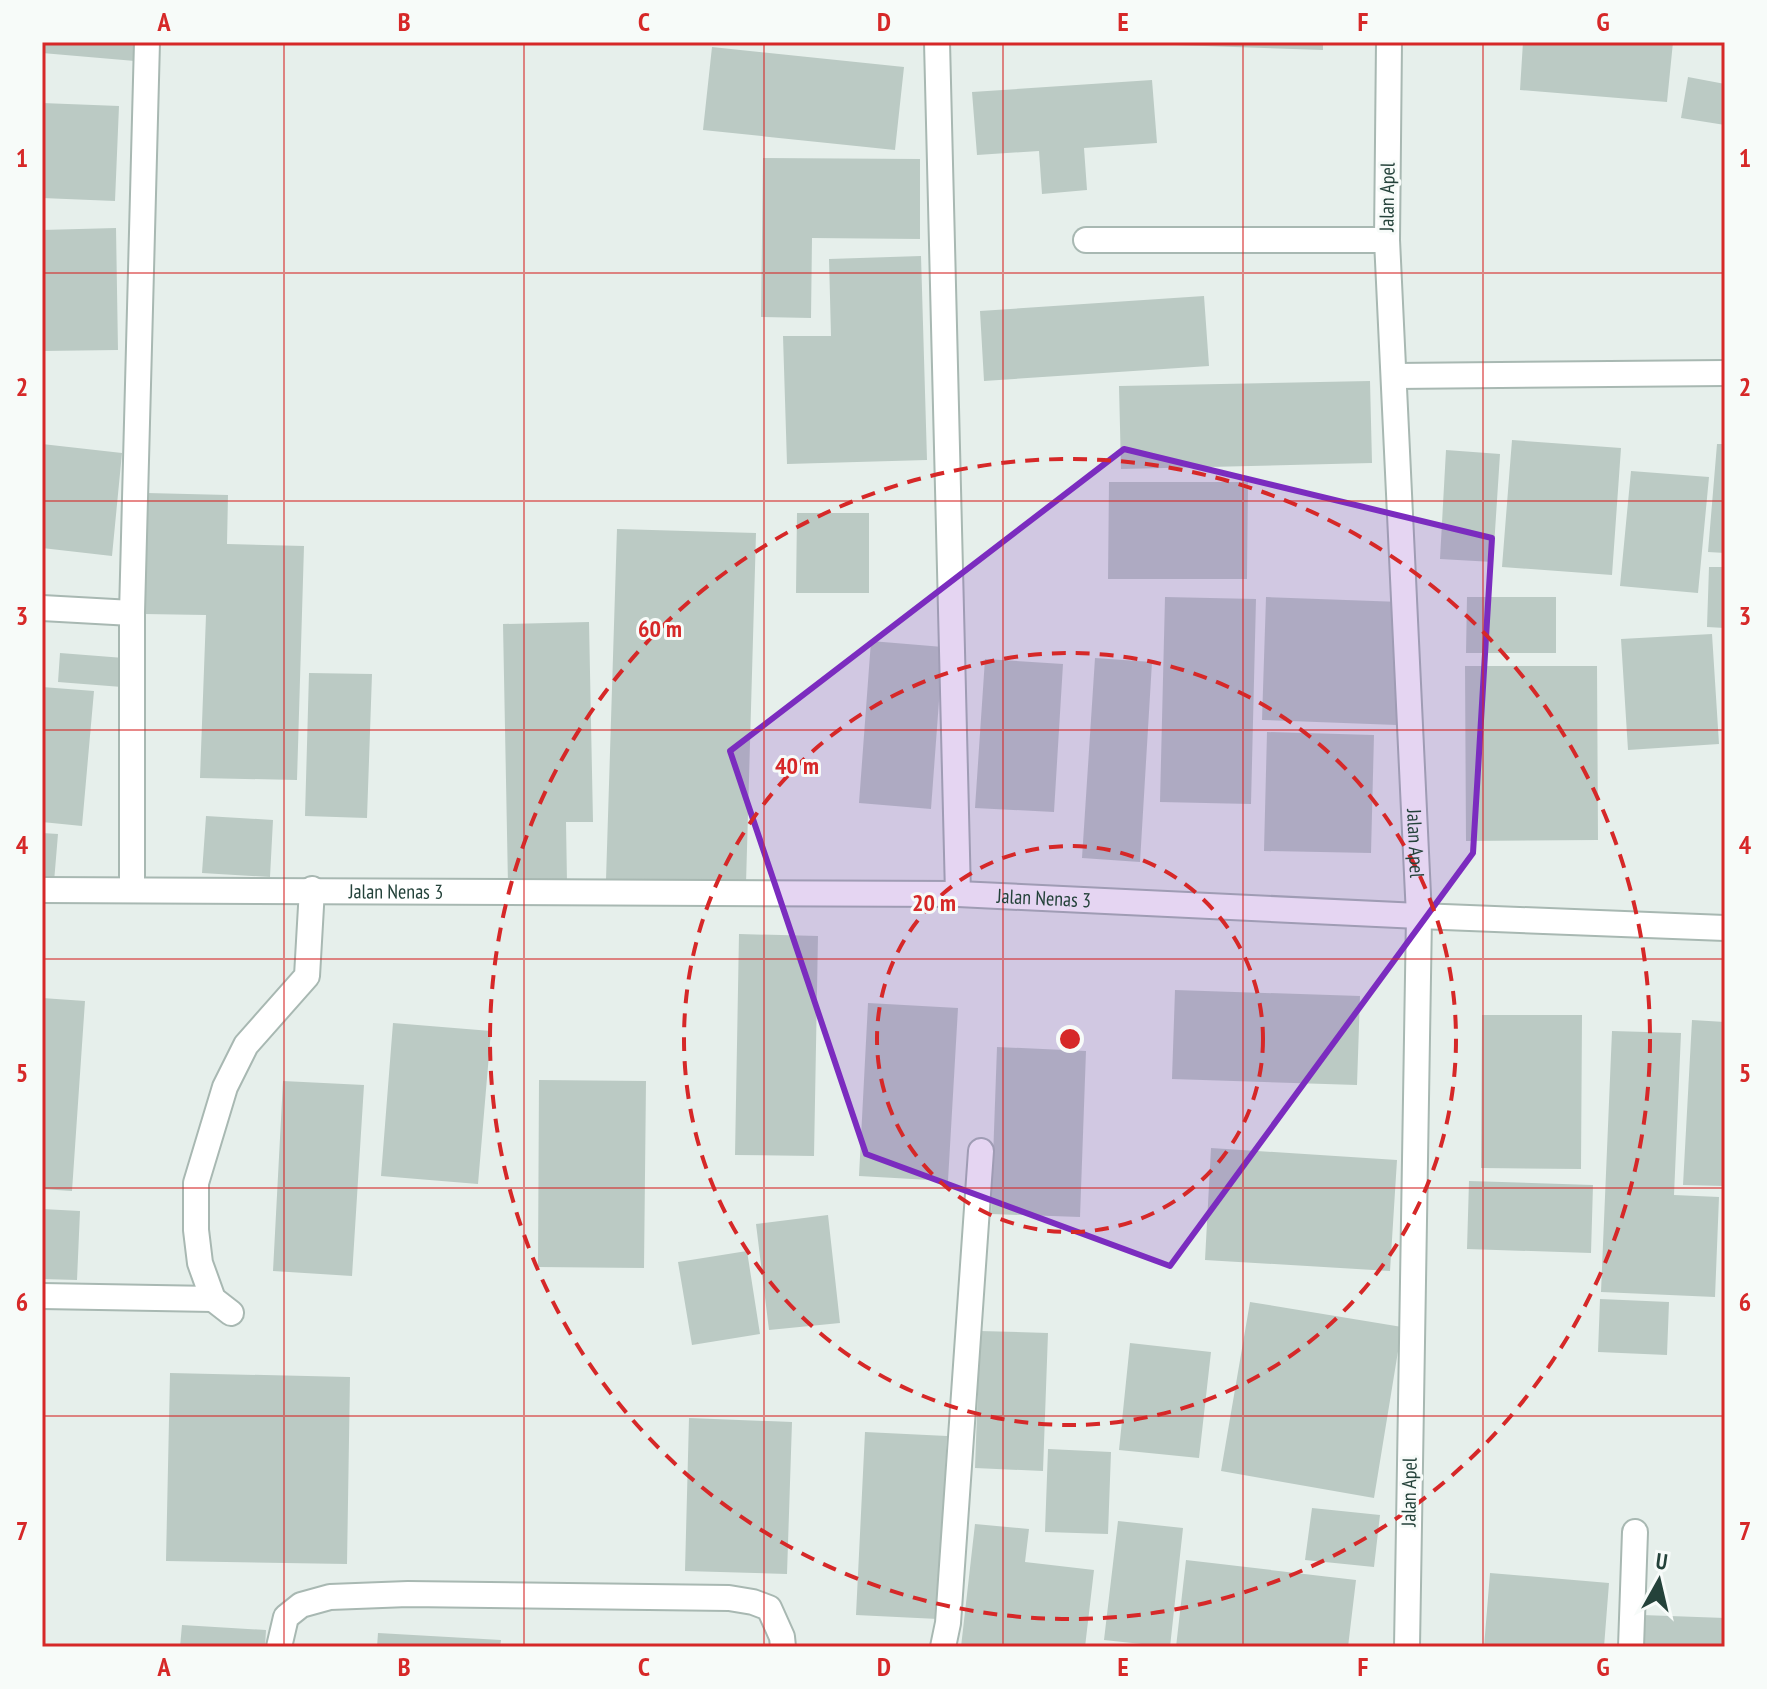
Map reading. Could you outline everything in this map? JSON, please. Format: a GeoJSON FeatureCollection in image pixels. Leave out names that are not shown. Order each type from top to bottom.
{"type":"FeatureCollection","features":[{"type":"Feature","properties":{"kind":"street"},"geometry":{"type":"LineString","coordinates":[[132,890],[132,613],[147,42]]}},
{"type":"Feature","properties":{"kind":"street"},"geometry":{"type":"LineString","coordinates":[[937,42],[958,894]]}},
{"type":"Feature","properties":{"kind":"street","name":"Jalan Apel"},"geometry":{"type":"LineString","coordinates":[[1389,42],[1387,240],[1419,916],[1407,1647]]}},
{"type":"Feature","properties":{"kind":"street"},"geometry":{"type":"LineString","coordinates":[[1086,240],[1387,240]]}},
{"type":"Feature","properties":{"kind":"street"},"geometry":{"type":"LineString","coordinates":[[1395,376],[1725,373]]}},
{"type":"Feature","properties":{"kind":"street"},"geometry":{"type":"LineString","coordinates":[[42,608],[132,613]]}},
{"type":"Feature","properties":{"kind":"street"},"geometry":{"type":"LineString","coordinates":[[42,1296],[222,1306],[200,1263],[196,1183],[225,1087],[246,1045],[307,976],[312,889]]}},
{"type":"Feature","properties":{"kind":"street","name":"Jalan Nenas 3"},"geometry":{"type":"LineString","coordinates":[[42,890],[958,894],[1725,928]]}},
{"type":"Feature","properties":{"kind":"street"},"geometry":{"type":"LineString","coordinates":[[943,1647],[948,1623],[981,1151]]}},
{"type":"Feature","properties":{"kind":"street"},"geometry":{"type":"LineString","coordinates":[[1631,1647],[1635,1532]]}},
{"type":"Feature","properties":{"kind":"street"},"geometry":{"type":"LineString","coordinates":[[279,1647],[286,1617],[301,1605],[330,1597],[408,1594],[729,1598],[769,1608],[782,1637],[783,1647]]}},
{"type":"Feature","properties":{"kind":"highlighted area"},"geometry":{"type":"Polygon","coordinates":[[[1124,449],[1492,538],[1473,853],[1170,1266],[866,1154],[730,751],[1124,449]]]}},
{"type":"Feature","properties":{"kind":"building"},"geometry":{"type":"Polygon","coordinates":[[[42,42],[136,42],[135,61],[42,53],[42,42]]]}},
{"type":"Feature","properties":{"kind":"building"},"geometry":{"type":"Polygon","coordinates":[[[1175,42],[1323,42],[1323,50],[1175,45],[1175,42]]]}},
{"type":"Feature","properties":{"kind":"building"},"geometry":{"type":"Polygon","coordinates":[[[1523,42],[1673,42],[1667,102],[1520,90],[1523,42]]]}},
{"type":"Feature","properties":{"kind":"building"},"geometry":{"type":"Polygon","coordinates":[[[712,47],[904,67],[895,150],[703,130],[712,47]]]}},
{"type":"Feature","properties":{"kind":"building"},"geometry":{"type":"Polygon","coordinates":[[[1688,77],[1725,84],[1725,125],[1681,118],[1688,77]]]}},
{"type":"Feature","properties":{"kind":"building"},"geometry":{"type":"Polygon","coordinates":[[[1152,80],[1157,143],[1084,148],[1087,190],[1042,194],[1039,151],[977,155],[972,92],[1152,80]]]}},
{"type":"Feature","properties":{"kind":"building"},"geometry":{"type":"Polygon","coordinates":[[[42,103],[119,106],[115,201],[42,198],[42,103]]]}},
{"type":"Feature","properties":{"kind":"building"},"geometry":{"type":"Polygon","coordinates":[[[763,158],[920,159],[920,239],[812,238],[811,318],[761,317],[763,158]]]}},
{"type":"Feature","properties":{"kind":"building"},"geometry":{"type":"Polygon","coordinates":[[[116,228],[118,350],[42,351],[42,230],[116,228]]]}},
{"type":"Feature","properties":{"kind":"building"},"geometry":{"type":"Polygon","coordinates":[[[921,256],[927,460],[787,464],[783,336],[831,336],[829,259],[921,256]]]}},
{"type":"Feature","properties":{"kind":"building"},"geometry":{"type":"Polygon","coordinates":[[[1204,296],[1209,366],[984,381],[980,311],[1204,296]]]}},
{"type":"Feature","properties":{"kind":"building"},"geometry":{"type":"Polygon","coordinates":[[[1370,381],[1372,463],[1121,469],[1119,386],[1370,381]]]}},
{"type":"Feature","properties":{"kind":"building"},"geometry":{"type":"Polygon","coordinates":[[[1512,440],[1621,448],[1612,575],[1502,567],[1512,440]]]}},
{"type":"Feature","properties":{"kind":"building"},"geometry":{"type":"Polygon","coordinates":[[[42,444],[122,453],[112,556],[42,548],[42,444]]]}},
{"type":"Feature","properties":{"kind":"building"},"geometry":{"type":"Polygon","coordinates":[[[1717,444],[1725,444],[1725,553],[1708,552],[1717,444]]]}},
{"type":"Feature","properties":{"kind":"building"},"geometry":{"type":"Polygon","coordinates":[[[1446,450],[1500,454],[1493,562],[1440,559],[1446,450]]]}},
{"type":"Feature","properties":{"kind":"building"},"geometry":{"type":"Polygon","coordinates":[[[1631,471],[1709,477],[1698,593],[1620,586],[1631,471]]]}},
{"type":"Feature","properties":{"kind":"building"},"geometry":{"type":"Polygon","coordinates":[[[1109,482],[1248,482],[1247,579],[1108,579],[1109,482]]]}},
{"type":"Feature","properties":{"kind":"building"},"geometry":{"type":"Polygon","coordinates":[[[147,493],[228,495],[227,544],[304,546],[297,780],[200,778],[206,615],[144,614],[147,493]]]}},
{"type":"Feature","properties":{"kind":"building"},"geometry":{"type":"Polygon","coordinates":[[[797,513],[869,513],[869,593],[796,593],[797,513]]]}},
{"type":"Feature","properties":{"kind":"building"},"geometry":{"type":"Polygon","coordinates":[[[617,529],[756,533],[746,884],[606,880],[617,529]]]}},
{"type":"Feature","properties":{"kind":"building"},"geometry":{"type":"Polygon","coordinates":[[[1709,567],[1725,567],[1725,628],[1707,627],[1709,567]]]}},
{"type":"Feature","properties":{"kind":"building"},"geometry":{"type":"Polygon","coordinates":[[[1165,597],[1256,599],[1251,804],[1160,802],[1165,597]]]}},
{"type":"Feature","properties":{"kind":"building"},"geometry":{"type":"Polygon","coordinates":[[[1266,597],[1401,602],[1397,725],[1262,720],[1266,597]]]}},
{"type":"Feature","properties":{"kind":"building"},"geometry":{"type":"Polygon","coordinates":[[[1467,597],[1556,597],[1556,653],[1466,653],[1467,597]]]}},
{"type":"Feature","properties":{"kind":"building"},"geometry":{"type":"Polygon","coordinates":[[[589,622],[593,822],[566,822],[567,883],[508,885],[503,624],[589,622]]]}},
{"type":"Feature","properties":{"kind":"building"},"geometry":{"type":"Polygon","coordinates":[[[1712,634],[1719,744],[1628,750],[1621,639],[1712,634]]]}},
{"type":"Feature","properties":{"kind":"building"},"geometry":{"type":"Polygon","coordinates":[[[871,641],[943,647],[931,809],[859,803],[871,641]]]}},
{"type":"Feature","properties":{"kind":"building"},"geometry":{"type":"Polygon","coordinates":[[[60,653],[124,658],[122,687],[58,682],[60,653]]]}},
{"type":"Feature","properties":{"kind":"building"},"geometry":{"type":"Polygon","coordinates":[[[1095,658],[1152,662],[1140,862],[1082,858],[1095,658]]]}},
{"type":"Feature","properties":{"kind":"building"},"geometry":{"type":"Polygon","coordinates":[[[985,659],[1063,664],[1054,812],[975,808],[985,659]]]}},
{"type":"Feature","properties":{"kind":"building"},"geometry":{"type":"Polygon","coordinates":[[[1465,666],[1597,666],[1598,840],[1466,841],[1465,666]]]}},
{"type":"Feature","properties":{"kind":"building"},"geometry":{"type":"Polygon","coordinates":[[[309,673],[372,674],[367,818],[305,816],[309,673]]]}},
{"type":"Feature","properties":{"kind":"building"},"geometry":{"type":"Polygon","coordinates":[[[42,687],[94,691],[82,826],[42,822],[42,687]]]}},
{"type":"Feature","properties":{"kind":"building"},"geometry":{"type":"Polygon","coordinates":[[[1267,732],[1374,735],[1371,853],[1264,851],[1267,732]]]}},
{"type":"Feature","properties":{"kind":"building"},"geometry":{"type":"Polygon","coordinates":[[[206,816],[273,820],[270,877],[202,873],[206,816]]]}},
{"type":"Feature","properties":{"kind":"building"},"geometry":{"type":"Polygon","coordinates":[[[42,833],[58,834],[54,882],[42,881],[42,833]]]}},
{"type":"Feature","properties":{"kind":"building"},"geometry":{"type":"Polygon","coordinates":[[[739,934],[818,936],[814,1156],[735,1155],[739,934]]]}},
{"type":"Feature","properties":{"kind":"building"},"geometry":{"type":"Polygon","coordinates":[[[1175,990],[1360,996],[1357,1085],[1172,1079],[1175,990]]]}},
{"type":"Feature","properties":{"kind":"building"},"geometry":{"type":"Polygon","coordinates":[[[42,998],[85,1001],[72,1191],[42,1189],[42,998]]]}},
{"type":"Feature","properties":{"kind":"building"},"geometry":{"type":"Polygon","coordinates":[[[868,1003],[958,1008],[948,1181],[859,1176],[868,1003]]]}},
{"type":"Feature","properties":{"kind":"building"},"geometry":{"type":"Polygon","coordinates":[[[1482,1015],[1582,1015],[1581,1169],[1481,1168],[1482,1015]]]}},
{"type":"Feature","properties":{"kind":"building"},"geometry":{"type":"Polygon","coordinates":[[[1692,1020],[1725,1022],[1725,1186],[1683,1185],[1692,1020]]]}},
{"type":"Feature","properties":{"kind":"building"},"geometry":{"type":"Polygon","coordinates":[[[393,1023],[491,1031],[478,1184],[381,1176],[393,1023]]]}},
{"type":"Feature","properties":{"kind":"building"},"geometry":{"type":"Polygon","coordinates":[[[1612,1031],[1681,1033],[1674,1195],[1719,1197],[1715,1297],[1601,1292],[1612,1031]]]}},
{"type":"Feature","properties":{"kind":"building"},"geometry":{"type":"Polygon","coordinates":[[[997,1047],[1086,1051],[1080,1217],[991,1214],[997,1047]]]}},
{"type":"Feature","properties":{"kind":"building"},"geometry":{"type":"Polygon","coordinates":[[[539,1080],[646,1081],[644,1268],[538,1267],[539,1080]]]}},
{"type":"Feature","properties":{"kind":"building"},"geometry":{"type":"Polygon","coordinates":[[[283,1081],[364,1085],[352,1276],[273,1271],[283,1081]]]}},
{"type":"Feature","properties":{"kind":"building"},"geometry":{"type":"Polygon","coordinates":[[[1211,1148],[1397,1160],[1390,1271],[1205,1260],[1211,1148]]]}},
{"type":"Feature","properties":{"kind":"building"},"geometry":{"type":"Polygon","coordinates":[[[1469,1181],[1593,1185],[1591,1253],[1467,1249],[1469,1181]]]}},
{"type":"Feature","properties":{"kind":"building"},"geometry":{"type":"Polygon","coordinates":[[[42,1209],[80,1211],[77,1280],[42,1279],[42,1209]]]}},
{"type":"Feature","properties":{"kind":"building"},"geometry":{"type":"Polygon","coordinates":[[[828,1215],[840,1323],[769,1330],[756,1224],[828,1215]]]}},
{"type":"Feature","properties":{"kind":"building"},"geometry":{"type":"Polygon","coordinates":[[[747,1251],[760,1334],[692,1345],[678,1262],[747,1251]]]}},
{"type":"Feature","properties":{"kind":"building"},"geometry":{"type":"Polygon","coordinates":[[[1600,1299],[1669,1302],[1667,1355],[1598,1352],[1600,1299]]]}},
{"type":"Feature","properties":{"kind":"building"},"geometry":{"type":"Polygon","coordinates":[[[1250,1302],[1402,1327],[1374,1498],[1221,1471],[1250,1302]]]}},
{"type":"Feature","properties":{"kind":"building"},"geometry":{"type":"Polygon","coordinates":[[[980,1331],[1048,1333],[1043,1471],[975,1468],[980,1331]]]}},
{"type":"Feature","properties":{"kind":"building"},"geometry":{"type":"Polygon","coordinates":[[[1130,1343],[1211,1352],[1199,1458],[1119,1450],[1130,1343]]]}},
{"type":"Feature","properties":{"kind":"building"},"geometry":{"type":"Polygon","coordinates":[[[170,1373],[350,1377],[347,1564],[166,1561],[170,1373]]]}},
{"type":"Feature","properties":{"kind":"building"},"geometry":{"type":"Polygon","coordinates":[[[689,1418],[792,1422],[787,1574],[685,1571],[689,1418]]]}},
{"type":"Feature","properties":{"kind":"building"},"geometry":{"type":"Polygon","coordinates":[[[865,1432],[947,1436],[938,1619],[856,1615],[865,1432]]]}},
{"type":"Feature","properties":{"kind":"building"},"geometry":{"type":"Polygon","coordinates":[[[1048,1449],[1111,1452],[1108,1534],[1045,1532],[1048,1449]]]}},
{"type":"Feature","properties":{"kind":"building"},"geometry":{"type":"Polygon","coordinates":[[[1312,1508],[1380,1515],[1374,1567],[1305,1560],[1312,1508]]]}},
{"type":"Feature","properties":{"kind":"building"},"geometry":{"type":"Polygon","coordinates":[[[1118,1521],[1183,1528],[1170,1647],[1104,1640],[1118,1521]]]}},
{"type":"Feature","properties":{"kind":"building"},"geometry":{"type":"Polygon","coordinates":[[[975,1524],[1029,1529],[1025,1562],[1094,1570],[1085,1647],[961,1647],[975,1524]]]}},
{"type":"Feature","properties":{"kind":"building"},"geometry":{"type":"Polygon","coordinates":[[[1186,1560],[1356,1580],[1348,1647],[1176,1647],[1186,1560]]]}},
{"type":"Feature","properties":{"kind":"building"},"geometry":{"type":"Polygon","coordinates":[[[1490,1573],[1609,1583],[1604,1647],[1484,1647],[1490,1573]]]}},
{"type":"Feature","properties":{"kind":"building"},"geometry":{"type":"Polygon","coordinates":[[[1642,1615],[1725,1618],[1725,1647],[1641,1647],[1642,1615]]]}},
{"type":"Feature","properties":{"kind":"building"},"geometry":{"type":"Polygon","coordinates":[[[182,1625],[266,1630],[265,1647],[180,1647],[182,1625]]]}},
{"type":"Feature","properties":{"kind":"building"},"geometry":{"type":"Polygon","coordinates":[[[378,1633],[501,1640],[500,1647],[377,1647],[378,1633]]]}}]}
